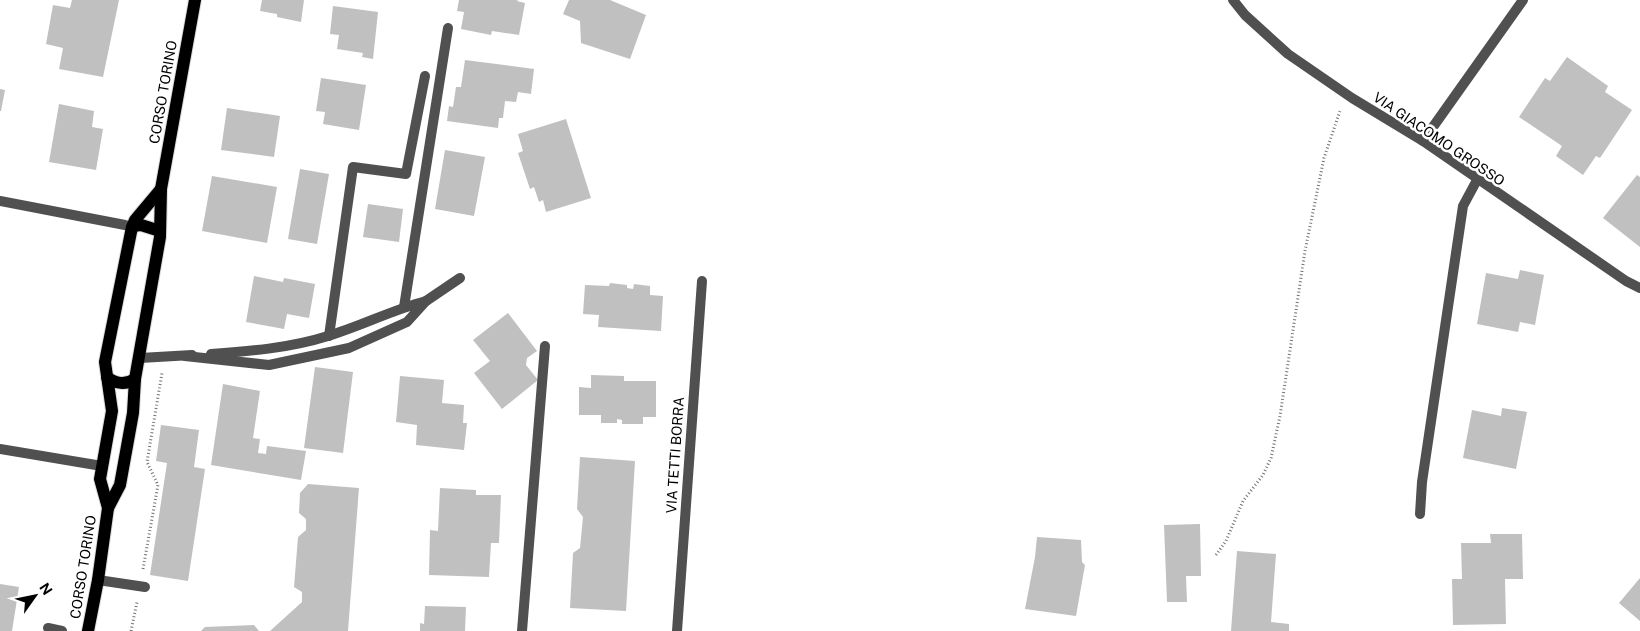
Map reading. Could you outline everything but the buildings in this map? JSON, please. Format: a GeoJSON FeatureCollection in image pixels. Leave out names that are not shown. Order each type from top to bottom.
{"type":"FeatureCollection","features":[{"type":"Feature","properties":{"kind":"main road","name":"CORSO TORINO"},"geometry":{"type":"LineString","coordinates":[[88,631],[98,580],[108,508],[120,484],[133,413],[136,379],[160,237],[161,189],[195,0]]}},
{"type":"Feature","properties":{"kind":"main road","name":"CORSO TORINO"},"geometry":{"type":"LineString","coordinates":[[108,508],[100,479],[112,411],[105,362],[132,226],[161,189]]}},
{"type":"Feature","properties":{"kind":"main road"},"geometry":{"type":"LineString","coordinates":[[132,226],[141,225],[160,231]]}},
{"type":"Feature","properties":{"kind":"main road"},"geometry":{"type":"LineString","coordinates":[[107,377],[118,383],[129,383],[136,379]]}},
{"type":"Feature","properties":{"kind":"street","name":"VIA GIACOMO GROSSO"},"geometry":{"type":"LineString","coordinates":[[1233,0],[1245,15],[1288,54],[1352,98],[1423,142],[1626,281],[1640,288]]}},
{"type":"Feature","properties":{"kind":"street"},"geometry":{"type":"LineString","coordinates":[[1423,142],[1523,0]]}},
{"type":"Feature","properties":{"kind":"street"},"geometry":{"type":"LineString","coordinates":[[404,307],[448,28]]}},
{"type":"Feature","properties":{"kind":"street"},"geometry":{"type":"LineString","coordinates":[[329,336],[353,167],[406,174],[425,76]]}},
{"type":"Feature","properties":{"kind":"street"},"geometry":{"type":"LineString","coordinates":[[1420,514],[1422,482],[1463,206],[1477,180]]}},
{"type":"Feature","properties":{"kind":"street"},"geometry":{"type":"LineString","coordinates":[[0,201],[132,226]]}},
{"type":"Feature","properties":{"kind":"street"},"geometry":{"type":"LineString","coordinates":[[185,356],[269,365],[349,348],[407,322],[426,301],[460,278]]}},
{"type":"Feature","properties":{"kind":"street","name":"VIA TETTI BORRA"},"geometry":{"type":"LineString","coordinates":[[677,631],[702,281]]}},
{"type":"Feature","properties":{"kind":"street"},"geometry":{"type":"LineString","coordinates":[[140,358],[278,348],[329,336],[404,307],[426,301]]}},
{"type":"Feature","properties":{"kind":"street"},"geometry":{"type":"LineString","coordinates":[[522,631],[545,346]]}},
{"type":"Feature","properties":{"kind":"street"},"geometry":{"type":"LineString","coordinates":[[0,449],[102,466]]}},
{"type":"Feature","properties":{"kind":"street"},"geometry":{"type":"LineString","coordinates":[[98,580],[142,587]]}},
{"type":"Feature","properties":{"kind":"street"},"geometry":{"type":"LineString","coordinates":[[48,628],[62,631]]}},
{"type":"Feature","properties":{"kind":"path"},"geometry":{"type":"LineString","coordinates":[[1216,555],[1226,541],[1243,502],[1263,475],[1271,458],[1280,416],[1304,251],[1324,158],[1340,111],[1352,98]]}},
{"type":"Feature","properties":{"kind":"path"},"geometry":{"type":"LineString","coordinates":[[131,631],[142,587],[158,485],[147,462],[163,368],[161,356]]}}]}
